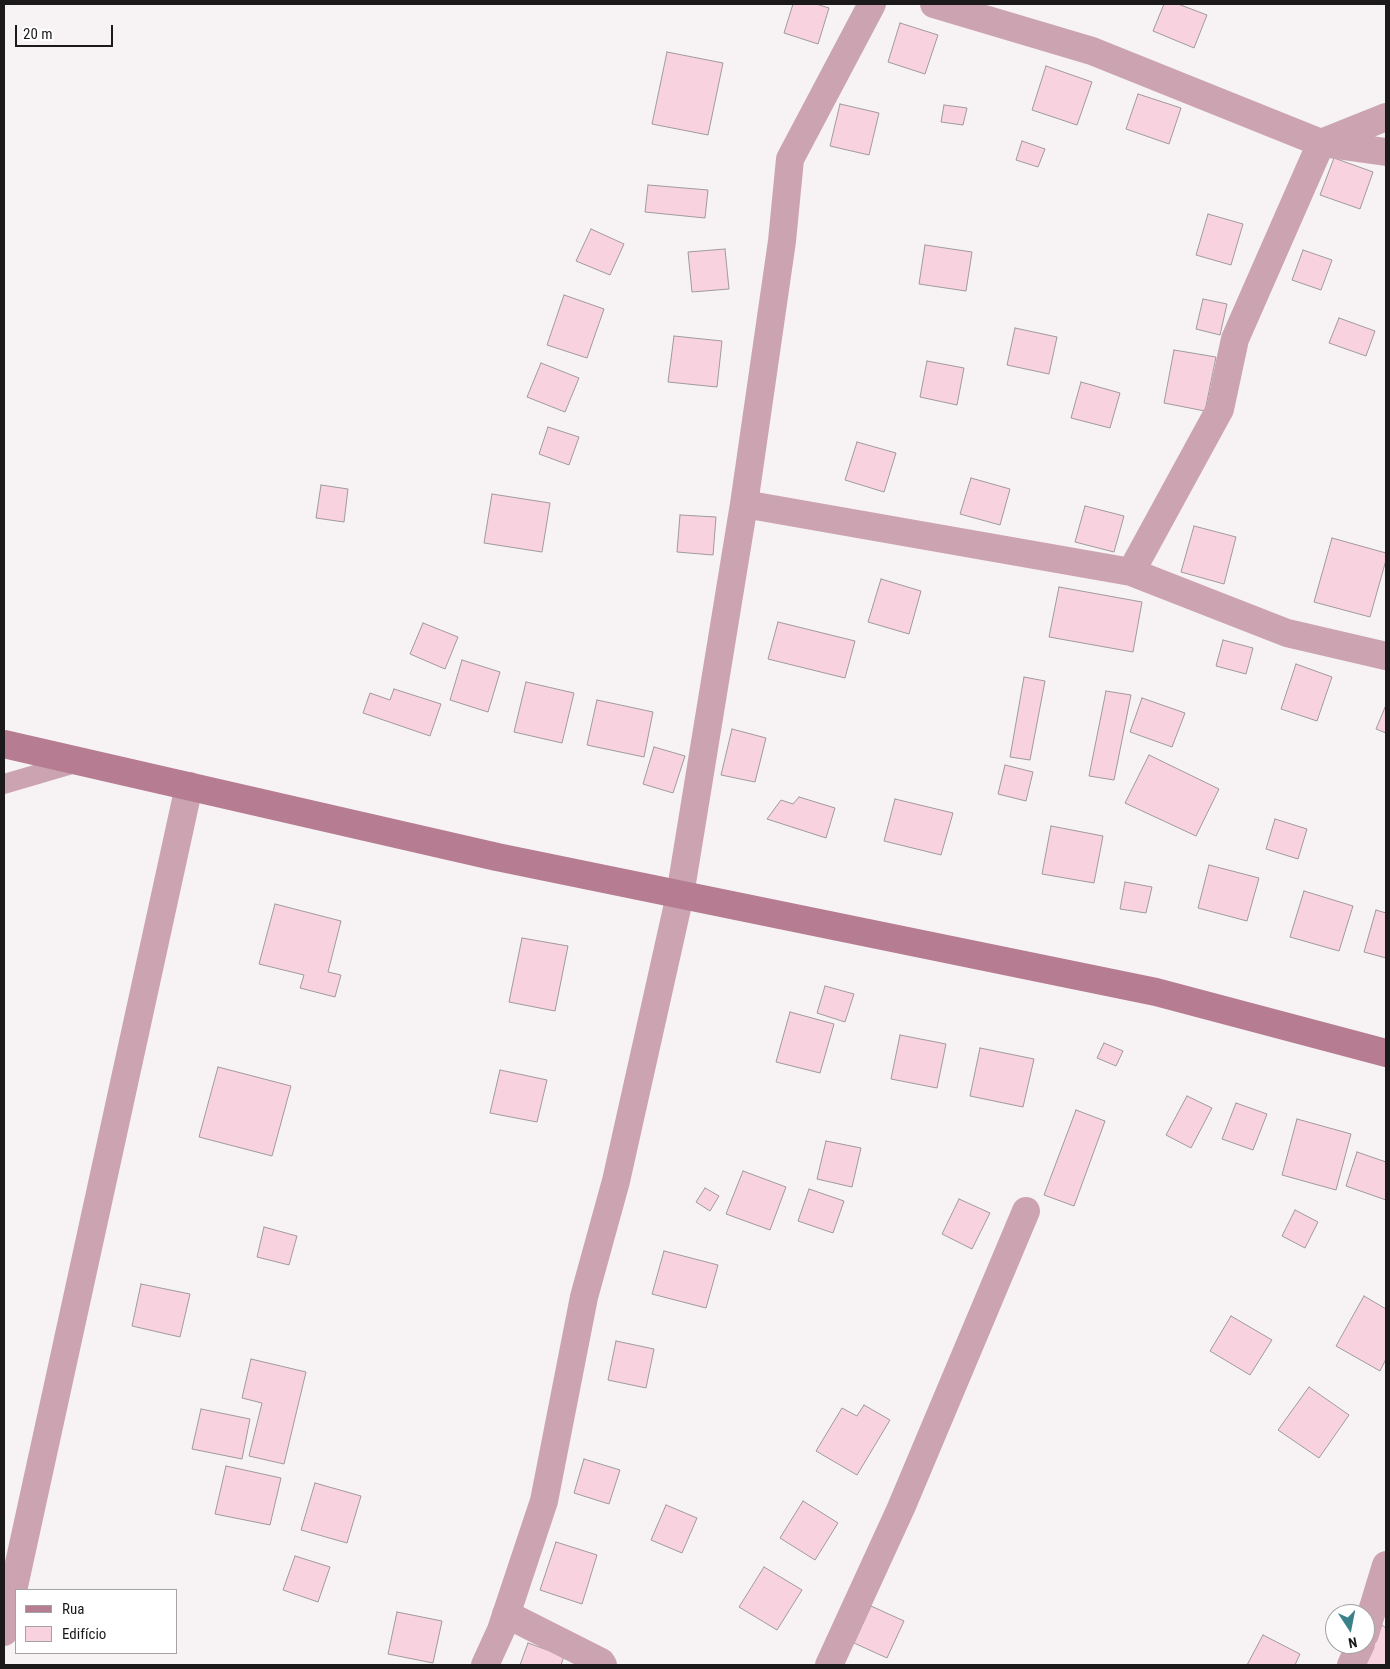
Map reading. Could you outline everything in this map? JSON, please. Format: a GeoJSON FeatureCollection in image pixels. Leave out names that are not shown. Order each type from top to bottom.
{"type":"FeatureCollection","features":[{"type":"Feature","properties":{"kind":"main road"},"geometry":{"type":"LineString","coordinates":[[4,744],[497,857],[1156,992],[1386,1053]]}},
{"type":"Feature","properties":{"kind":"street"},"geometry":{"type":"LineString","coordinates":[[486,1665],[501,1630],[544,1500],[584,1297],[616,1181],[680,895],[744,504],[782,242],[790,159],[872,4]]}},
{"type":"Feature","properties":{"kind":"street"},"geometry":{"type":"LineString","coordinates":[[940,5],[1092,51],[1321,143],[1386,152]]}},
{"type":"Feature","properties":{"kind":"street"},"geometry":{"type":"LineString","coordinates":[[1131,572],[1220,409],[1235,339],[1321,143],[1386,117]]}},
{"type":"Feature","properties":{"kind":"street"},"geometry":{"type":"LineString","coordinates":[[744,504],[1131,572],[1287,633],[1386,656]]}},
{"type":"Feature","properties":{"kind":"street"},"geometry":{"type":"LineString","coordinates":[[4,1632],[189,786]]}},
{"type":"Feature","properties":{"kind":"street"},"geometry":{"type":"LineString","coordinates":[[829,1665],[901,1508],[1026,1211]]}},
{"type":"Feature","properties":{"kind":"street"},"geometry":{"type":"LineString","coordinates":[[1374,1604],[1386,1566]]}},
{"type":"Feature","properties":{"kind":"street"},"geometry":{"type":"LineString","coordinates":[[506,1614],[601,1662],[603,1665]]}},
{"type":"Feature","properties":{"kind":"lane"},"geometry":{"type":"LineString","coordinates":[[4,784],[79,761]]}},
{"type":"Feature","properties":{"kind":"building"},"geometry":{"type":"Polygon","coordinates":[[[793,4],[816,4],[829,8],[818,44],[784,33],[793,4]]]}},
{"type":"Feature","properties":{"kind":"building"},"geometry":{"type":"Polygon","coordinates":[[[1164,4],[1178,4],[1207,15],[1194,48],[1153,31],[1164,4]]]}},
{"type":"Feature","properties":{"kind":"building"},"geometry":{"type":"Polygon","coordinates":[[[900,23],[938,35],[925,74],[888,62],[900,23]]]}},
{"type":"Feature","properties":{"kind":"building"},"geometry":{"type":"Polygon","coordinates":[[[667,52],[723,63],[708,135],[652,124],[667,52]]]}},
{"type":"Feature","properties":{"kind":"building"},"geometry":{"type":"Polygon","coordinates":[[[1046,66],[1092,82],[1077,125],[1032,110],[1046,66]]]}},
{"type":"Feature","properties":{"kind":"building"},"geometry":{"type":"Polygon","coordinates":[[[1138,94],[1181,108],[1169,144],[1126,129],[1138,94]]]}},
{"type":"Feature","properties":{"kind":"building"},"geometry":{"type":"Polygon","coordinates":[[[840,104],[879,113],[869,155],[830,146],[840,104]]]}},
{"type":"Feature","properties":{"kind":"building"},"geometry":{"type":"Polygon","coordinates":[[[944,105],[967,108],[963,125],[941,122],[944,105]]]}},
{"type":"Feature","properties":{"kind":"building"},"geometry":{"type":"Polygon","coordinates":[[[1022,141],[1045,149],[1038,167],[1016,160],[1022,141]]]}},
{"type":"Feature","properties":{"kind":"building"},"geometry":{"type":"Polygon","coordinates":[[[1334,158],[1373,172],[1360,209],[1320,195],[1334,158]]]}},
{"type":"Feature","properties":{"kind":"building"},"geometry":{"type":"Polygon","coordinates":[[[648,185],[708,190],[705,218],[645,212],[648,185]]]}},
{"type":"Feature","properties":{"kind":"building"},"geometry":{"type":"Polygon","coordinates":[[[1208,214],[1243,224],[1231,265],[1196,255],[1208,214]]]}},
{"type":"Feature","properties":{"kind":"building"},"geometry":{"type":"Polygon","coordinates":[[[591,229],[624,244],[610,275],[576,261],[591,229]]]}},
{"type":"Feature","properties":{"kind":"building"},"geometry":{"type":"Polygon","coordinates":[[[925,245],[972,252],[966,291],[919,284],[925,245]]]}},
{"type":"Feature","properties":{"kind":"building"},"geometry":{"type":"Polygon","coordinates":[[[725,249],[729,289],[692,292],[688,252],[725,249]]]}},
{"type":"Feature","properties":{"kind":"building"},"geometry":{"type":"Polygon","coordinates":[[[1303,250],[1332,260],[1321,290],[1292,280],[1303,250]]]}},
{"type":"Feature","properties":{"kind":"building"},"geometry":{"type":"Polygon","coordinates":[[[564,295],[604,309],[587,358],[547,345],[564,295]]]}},
{"type":"Feature","properties":{"kind":"building"},"geometry":{"type":"Polygon","coordinates":[[[1203,299],[1227,304],[1220,335],[1196,329],[1203,299]]]}},
{"type":"Feature","properties":{"kind":"building"},"geometry":{"type":"Polygon","coordinates":[[[1339,318],[1375,331],[1366,356],[1329,343],[1339,318]]]}},
{"type":"Feature","properties":{"kind":"building"},"geometry":{"type":"Polygon","coordinates":[[[1015,328],[1057,337],[1049,374],[1007,365],[1015,328]]]}},
{"type":"Feature","properties":{"kind":"building"},"geometry":{"type":"Polygon","coordinates":[[[674,336],[722,341],[717,387],[668,382],[674,336]]]}},
{"type":"Feature","properties":{"kind":"building"},"geometry":{"type":"Polygon","coordinates":[[[1174,350],[1216,357],[1205,411],[1164,403],[1174,350]]]}},
{"type":"Feature","properties":{"kind":"building"},"geometry":{"type":"Polygon","coordinates":[[[927,361],[964,368],[957,405],[920,397],[927,361]]]}},
{"type":"Feature","properties":{"kind":"building"},"geometry":{"type":"Polygon","coordinates":[[[541,363],[579,378],[565,412],[527,397],[541,363]]]}},
{"type":"Feature","properties":{"kind":"building"},"geometry":{"type":"Polygon","coordinates":[[[1081,382],[1120,393],[1110,428],[1071,418],[1081,382]]]}},
{"type":"Feature","properties":{"kind":"building"},"geometry":{"type":"Polygon","coordinates":[[[548,427],[579,437],[569,465],[539,454],[548,427]]]}},
{"type":"Feature","properties":{"kind":"building"},"geometry":{"type":"Polygon","coordinates":[[[857,442],[896,453],[884,492],[845,480],[857,442]]]}},
{"type":"Feature","properties":{"kind":"building"},"geometry":{"type":"Polygon","coordinates":[[[971,478],[1010,489],[1000,525],[960,514],[971,478]]]}},
{"type":"Feature","properties":{"kind":"building"},"geometry":{"type":"Polygon","coordinates":[[[321,485],[348,489],[344,522],[316,518],[321,485]]]}},
{"type":"Feature","properties":{"kind":"building"},"geometry":{"type":"Polygon","coordinates":[[[492,494],[550,503],[542,552],[484,543],[492,494]]]}},
{"type":"Feature","properties":{"kind":"building"},"geometry":{"type":"Polygon","coordinates":[[[1085,506],[1124,516],[1114,552],[1075,542],[1085,506]]]}},
{"type":"Feature","properties":{"kind":"building"},"geometry":{"type":"Polygon","coordinates":[[[680,515],[716,517],[713,555],[677,552],[680,515]]]}},
{"type":"Feature","properties":{"kind":"building"},"geometry":{"type":"Polygon","coordinates":[[[1194,526],[1236,537],[1224,584],[1181,572],[1194,526]]]}},
{"type":"Feature","properties":{"kind":"building"},"geometry":{"type":"Polygon","coordinates":[[[1332,538],[1386,553],[1386,560],[1370,617],[1314,602],[1332,538]]]}},
{"type":"Feature","properties":{"kind":"building"},"geometry":{"type":"Polygon","coordinates":[[[881,579],[921,591],[909,634],[868,622],[881,579]]]}},
{"type":"Feature","properties":{"kind":"building"},"geometry":{"type":"Polygon","coordinates":[[[1059,587],[1142,602],[1133,652],[1049,637],[1059,587]]]}},
{"type":"Feature","properties":{"kind":"building"},"geometry":{"type":"Polygon","coordinates":[[[778,622],[855,641],[845,678],[768,659],[778,622]]]}},
{"type":"Feature","properties":{"kind":"building"},"geometry":{"type":"Polygon","coordinates":[[[423,623],[458,637],[445,669],[410,654],[423,623]]]}},
{"type":"Feature","properties":{"kind":"building"},"geometry":{"type":"Polygon","coordinates":[[[1223,640],[1253,648],[1246,674],[1216,666],[1223,640]]]}},
{"type":"Feature","properties":{"kind":"building"},"geometry":{"type":"Polygon","coordinates":[[[462,660],[500,672],[488,712],[450,700],[462,660]]]}},
{"type":"Feature","properties":{"kind":"building"},"geometry":{"type":"Polygon","coordinates":[[[1296,664],[1332,677],[1317,721],[1281,709],[1296,664]]]}},
{"type":"Feature","properties":{"kind":"building"},"geometry":{"type":"Polygon","coordinates":[[[1024,677],[1045,681],[1030,760],[1010,757],[1024,677]]]}},
{"type":"Feature","properties":{"kind":"building"},"geometry":{"type":"Polygon","coordinates":[[[526,682],[574,693],[562,743],[514,732],[526,682]]]}},
{"type":"Feature","properties":{"kind":"building"},"geometry":{"type":"Polygon","coordinates":[[[394,689],[441,704],[430,736],[363,713],[370,693],[390,700],[394,689]]]}},
{"type":"Feature","properties":{"kind":"building"},"geometry":{"type":"Polygon","coordinates":[[[1106,691],[1131,695],[1114,780],[1089,776],[1106,691]]]}},
{"type":"Feature","properties":{"kind":"building"},"geometry":{"type":"Polygon","coordinates":[[[1142,698],[1185,713],[1172,747],[1130,732],[1142,698]]]}},
{"type":"Feature","properties":{"kind":"building"},"geometry":{"type":"Polygon","coordinates":[[[597,700],[653,712],[644,757],[587,745],[597,700]]]}},
{"type":"Feature","properties":{"kind":"building"},"geometry":{"type":"Polygon","coordinates":[[[1386,705],[1386,733],[1376,729],[1386,705]]]}},
{"type":"Feature","properties":{"kind":"building"},"geometry":{"type":"Polygon","coordinates":[[[732,729],[766,738],[755,782],[721,775],[732,729]]]}},
{"type":"Feature","properties":{"kind":"building"},"geometry":{"type":"Polygon","coordinates":[[[654,747],[685,756],[673,793],[643,784],[654,747]]]}},
{"type":"Feature","properties":{"kind":"building"},"geometry":{"type":"Polygon","coordinates":[[[1149,755],[1219,789],[1196,836],[1125,803],[1149,755]]]}},
{"type":"Feature","properties":{"kind":"building"},"geometry":{"type":"Polygon","coordinates":[[[1005,765],[1033,772],[1026,801],[998,794],[1005,765]]]}},
{"type":"Feature","properties":{"kind":"building"},"geometry":{"type":"Polygon","coordinates":[[[799,797],[835,808],[826,838],[767,819],[781,800],[793,804],[799,797]]]}},
{"type":"Feature","properties":{"kind":"building"},"geometry":{"type":"Polygon","coordinates":[[[895,799],[953,813],[941,855],[884,841],[895,799]]]}},
{"type":"Feature","properties":{"kind":"building"},"geometry":{"type":"Polygon","coordinates":[[[1275,819],[1307,829],[1298,859],[1266,849],[1275,819]]]}},
{"type":"Feature","properties":{"kind":"building"},"geometry":{"type":"Polygon","coordinates":[[[1051,826],[1103,836],[1094,883],[1042,874],[1051,826]]]}},
{"type":"Feature","properties":{"kind":"building"},"geometry":{"type":"Polygon","coordinates":[[[1209,865],[1259,878],[1247,921],[1198,908],[1209,865]]]}},
{"type":"Feature","properties":{"kind":"building"},"geometry":{"type":"Polygon","coordinates":[[[1125,882],[1152,887],[1146,913],[1120,909],[1125,882]]]}},
{"type":"Feature","properties":{"kind":"building"},"geometry":{"type":"Polygon","coordinates":[[[1304,891],[1353,906],[1339,951],[1290,937],[1304,891]]]}},
{"type":"Feature","properties":{"kind":"building"},"geometry":{"type":"Polygon","coordinates":[[[275,904],[341,921],[328,972],[341,975],[335,997],[300,988],[304,975],[259,964],[275,904]]]}},
{"type":"Feature","properties":{"kind":"building"},"geometry":{"type":"Polygon","coordinates":[[[1376,910],[1386,913],[1386,958],[1364,952],[1376,910]]]}},
{"type":"Feature","properties":{"kind":"building"},"geometry":{"type":"Polygon","coordinates":[[[522,938],[568,946],[555,1011],[509,1002],[522,938]]]}},
{"type":"Feature","properties":{"kind":"building"},"geometry":{"type":"Polygon","coordinates":[[[825,986],[854,994],[845,1022],[817,1013],[825,986]]]}},
{"type":"Feature","properties":{"kind":"building"},"geometry":{"type":"Polygon","coordinates":[[[790,1012],[834,1024],[820,1073],[776,1062],[790,1012]]]}},
{"type":"Feature","properties":{"kind":"building"},"geometry":{"type":"Polygon","coordinates":[[[900,1035],[946,1044],[937,1088],[891,1079],[900,1035]]]}},
{"type":"Feature","properties":{"kind":"building"},"geometry":{"type":"Polygon","coordinates":[[[1104,1043],[1123,1051],[1116,1066],[1097,1058],[1104,1043]]]}},
{"type":"Feature","properties":{"kind":"building"},"geometry":{"type":"Polygon","coordinates":[[[980,1048],[1034,1059],[1023,1107],[970,1096],[980,1048]]]}},
{"type":"Feature","properties":{"kind":"building"},"geometry":{"type":"Polygon","coordinates":[[[218,1067],[291,1086],[272,1156],[199,1137],[218,1067]]]}},
{"type":"Feature","properties":{"kind":"building"},"geometry":{"type":"Polygon","coordinates":[[[500,1070],[547,1080],[537,1122],[490,1113],[500,1070]]]}},
{"type":"Feature","properties":{"kind":"building"},"geometry":{"type":"Polygon","coordinates":[[[1187,1096],[1212,1108],[1191,1148],[1166,1135],[1187,1096]]]}},
{"type":"Feature","properties":{"kind":"building"},"geometry":{"type":"Polygon","coordinates":[[[1236,1103],[1267,1114],[1253,1150],[1222,1139],[1236,1103]]]}},
{"type":"Feature","properties":{"kind":"building"},"geometry":{"type":"Polygon","coordinates":[[[1076,1110],[1105,1121],[1074,1206],[1044,1195],[1076,1110]]]}},
{"type":"Feature","properties":{"kind":"building"},"geometry":{"type":"Polygon","coordinates":[[[1297,1119],[1351,1134],[1336,1190],[1282,1175],[1297,1119]]]}},
{"type":"Feature","properties":{"kind":"building"},"geometry":{"type":"Polygon","coordinates":[[[826,1141],[861,1148],[852,1187],[817,1179],[826,1141]]]}},
{"type":"Feature","properties":{"kind":"building"},"geometry":{"type":"Polygon","coordinates":[[[1357,1152],[1386,1162],[1386,1200],[1346,1186],[1357,1152]]]}},
{"type":"Feature","properties":{"kind":"building"},"geometry":{"type":"Polygon","coordinates":[[[743,1171],[786,1187],[770,1230],[726,1214],[743,1171]]]}},
{"type":"Feature","properties":{"kind":"building"},"geometry":{"type":"Polygon","coordinates":[[[705,1188],[719,1196],[710,1211],[696,1202],[705,1188]]]}},
{"type":"Feature","properties":{"kind":"building"},"geometry":{"type":"Polygon","coordinates":[[[809,1189],[844,1201],[833,1233],[798,1221],[809,1189]]]}},
{"type":"Feature","properties":{"kind":"building"},"geometry":{"type":"Polygon","coordinates":[[[959,1199],[990,1213],[972,1249],[942,1234],[959,1199]]]}},
{"type":"Feature","properties":{"kind":"building"},"geometry":{"type":"Polygon","coordinates":[[[1295,1210],[1318,1222],[1305,1248],[1282,1236],[1295,1210]]]}},
{"type":"Feature","properties":{"kind":"building"},"geometry":{"type":"Polygon","coordinates":[[[264,1227],[297,1236],[289,1265],[257,1257],[264,1227]]]}},
{"type":"Feature","properties":{"kind":"building"},"geometry":{"type":"Polygon","coordinates":[[[664,1251],[718,1265],[706,1308],[652,1294],[664,1251]]]}},
{"type":"Feature","properties":{"kind":"building"},"geometry":{"type":"Polygon","coordinates":[[[141,1284],[190,1294],[180,1337],[132,1326],[141,1284]]]}},
{"type":"Feature","properties":{"kind":"building"},"geometry":{"type":"Polygon","coordinates":[[[1364,1296],[1386,1309],[1386,1359],[1380,1371],[1336,1346],[1364,1296]]]}},
{"type":"Feature","properties":{"kind":"building"},"geometry":{"type":"Polygon","coordinates":[[[1231,1316],[1272,1340],[1250,1375],[1210,1351],[1231,1316]]]}},
{"type":"Feature","properties":{"kind":"building"},"geometry":{"type":"Polygon","coordinates":[[[616,1341],[654,1349],[646,1388],[608,1380],[616,1341]]]}},
{"type":"Feature","properties":{"kind":"building"},"geometry":{"type":"Polygon","coordinates":[[[251,1359],[306,1372],[284,1464],[249,1456],[262,1403],[242,1398],[251,1359]]]}},
{"type":"Feature","properties":{"kind":"building"},"geometry":{"type":"Polygon","coordinates":[[[1309,1387],[1349,1415],[1319,1458],[1278,1430],[1309,1387]]]}},
{"type":"Feature","properties":{"kind":"building"},"geometry":{"type":"Polygon","coordinates":[[[864,1405],[890,1420],[857,1475],[816,1451],[842,1408],[857,1416],[864,1405]]]}},
{"type":"Feature","properties":{"kind":"building"},"geometry":{"type":"Polygon","coordinates":[[[201,1409],[250,1419],[242,1459],[192,1449],[201,1409]]]}},
{"type":"Feature","properties":{"kind":"building"},"geometry":{"type":"Polygon","coordinates":[[[584,1459],[620,1470],[609,1504],[574,1493],[584,1459]]]}},
{"type":"Feature","properties":{"kind":"building"},"geometry":{"type":"Polygon","coordinates":[[[226,1466],[281,1478],[270,1525],[215,1514],[226,1466]]]}},
{"type":"Feature","properties":{"kind":"building"},"geometry":{"type":"Polygon","coordinates":[[[315,1483],[361,1496],[347,1543],[301,1530],[315,1483]]]}},
{"type":"Feature","properties":{"kind":"building"},"geometry":{"type":"Polygon","coordinates":[[[803,1501],[838,1523],[815,1560],[780,1538],[803,1501]]]}},
{"type":"Feature","properties":{"kind":"building"},"geometry":{"type":"Polygon","coordinates":[[[666,1505],[697,1518],[682,1553],[651,1540],[666,1505]]]}},
{"type":"Feature","properties":{"kind":"building"},"geometry":{"type":"Polygon","coordinates":[[[556,1542],[597,1555],[582,1604],[540,1590],[556,1542]]]}},
{"type":"Feature","properties":{"kind":"building"},"geometry":{"type":"Polygon","coordinates":[[[295,1556],[330,1567],[318,1602],[283,1590],[295,1556]]]}},
{"type":"Feature","properties":{"kind":"building"},"geometry":{"type":"Polygon","coordinates":[[[764,1567],[802,1590],[777,1630],[739,1607],[764,1567]]]}},
{"type":"Feature","properties":{"kind":"building"},"geometry":{"type":"Polygon","coordinates":[[[871,1606],[904,1621],[887,1658],[854,1643],[871,1606]]]}},
{"type":"Feature","properties":{"kind":"building"},"geometry":{"type":"Polygon","coordinates":[[[397,1612],[442,1621],[433,1663],[388,1654],[397,1612]]]}},
{"type":"Feature","properties":{"kind":"building"},"geometry":{"type":"Polygon","coordinates":[[[1382,1625],[1386,1628],[1386,1665],[1364,1665],[1369,1654],[1375,1654],[1375,1641],[1382,1625]]]}},
{"type":"Feature","properties":{"kind":"building"},"geometry":{"type":"Polygon","coordinates":[[[1263,1635],[1300,1654],[1295,1665],[1247,1665],[1263,1635]]]}},
{"type":"Feature","properties":{"kind":"building"},"geometry":{"type":"Polygon","coordinates":[[[528,1643],[564,1656],[561,1665],[520,1665],[528,1643]]]}}]}
